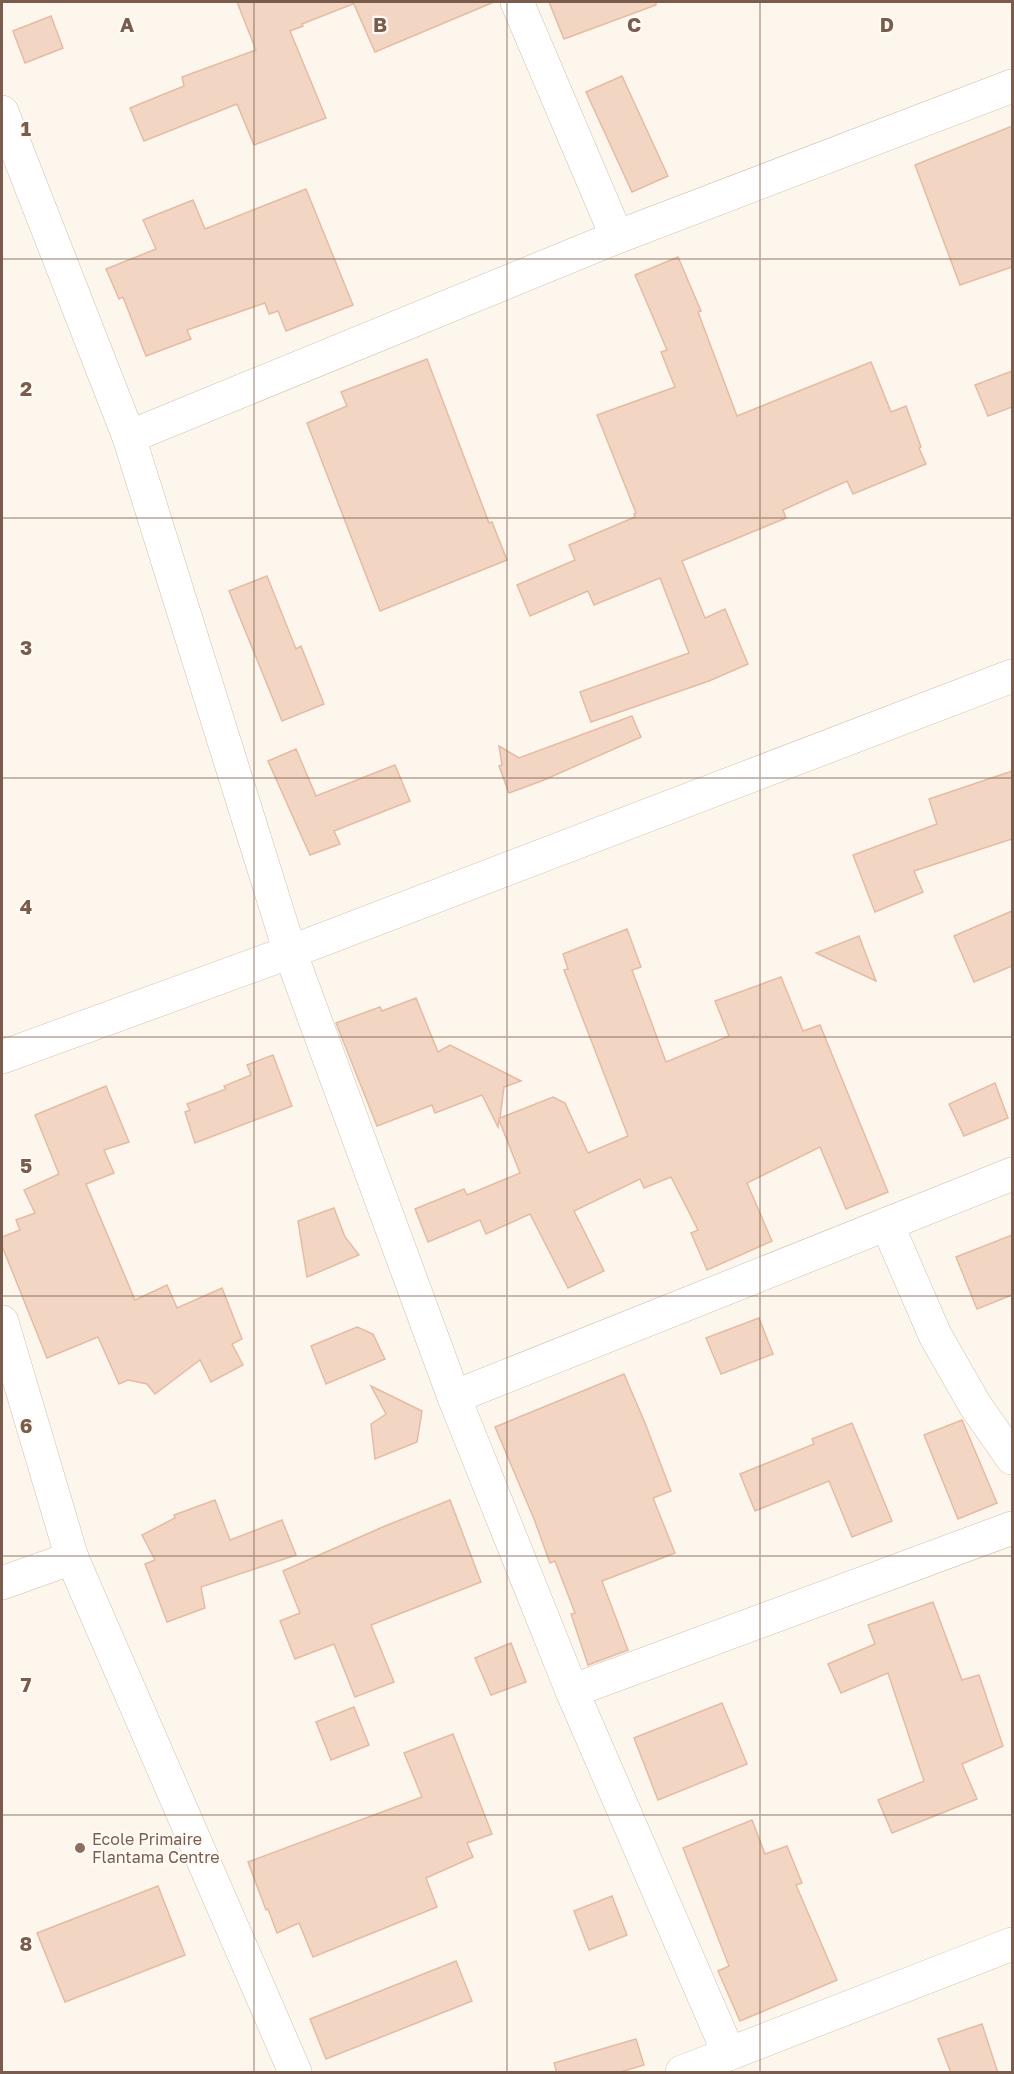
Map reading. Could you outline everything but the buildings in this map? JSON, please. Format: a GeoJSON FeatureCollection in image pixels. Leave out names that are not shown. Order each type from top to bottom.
{"type":"FeatureCollection","features":[{"type":"Feature","properties":{"kind":"street"},"geometry":{"type":"LineString","coordinates":[[517,2],[617,237]]}},
{"type":"Feature","properties":{"kind":"street"},"geometry":{"type":"LineString","coordinates":[[129,437],[617,237],[1012,86]]}},
{"type":"Feature","properties":{"kind":"street"},"geometry":{"type":"LineString","coordinates":[[2,111],[129,437],[290,952],[454,1397],[572,1691],[729,2054]]}},
{"type":"Feature","properties":{"kind":"street"},"geometry":{"type":"LineString","coordinates":[[2,1057],[290,952],[1012,676]]}},
{"type":"Feature","properties":{"kind":"street"},"geometry":{"type":"LineString","coordinates":[[454,1397],[1012,1174]]}},
{"type":"Feature","properties":{"kind":"street"},"geometry":{"type":"LineString","coordinates":[[887,1224],[935,1335],[975,1405],[1012,1458]]}},
{"type":"Feature","properties":{"kind":"street"},"geometry":{"type":"LineString","coordinates":[[2,1322],[72,1558],[295,2073]]}},
{"type":"Feature","properties":{"kind":"street"},"geometry":{"type":"LineString","coordinates":[[572,1691],[1012,1528]]}},
{"type":"Feature","properties":{"kind":"street"},"geometry":{"type":"LineString","coordinates":[[2,1583],[72,1558]]}},
{"type":"Feature","properties":{"kind":"street"},"geometry":{"type":"LineString","coordinates":[[682,2073],[1012,1944]]}},
{"type":"Feature","properties":{"kind":"place","name":"Ecole Primaire Flantama Centre"},"geometry":{"type":"Point","coordinates":[80,1848]}}]}
